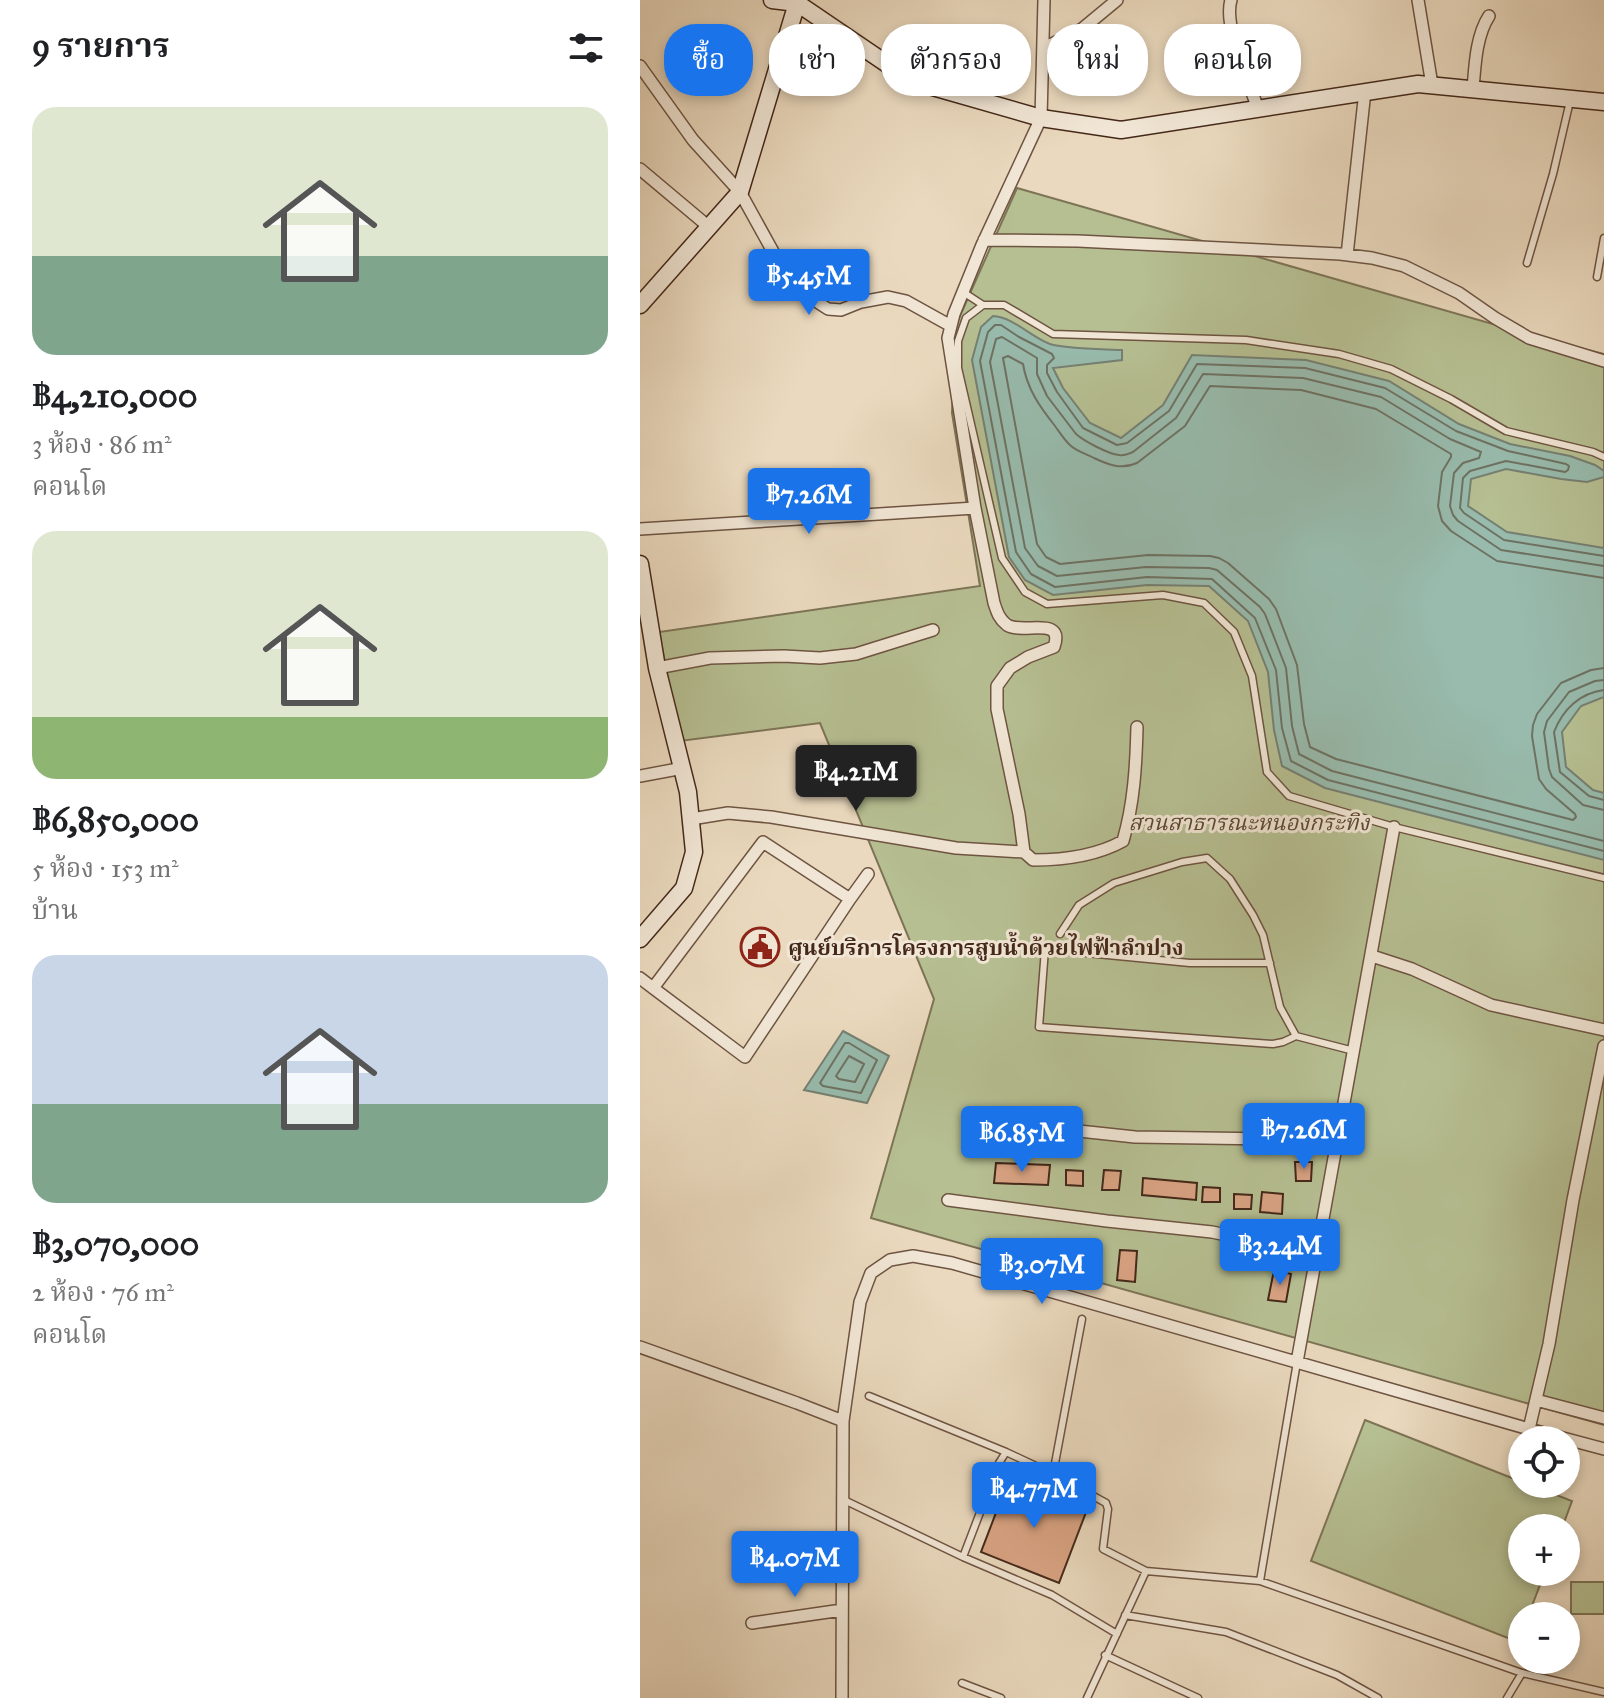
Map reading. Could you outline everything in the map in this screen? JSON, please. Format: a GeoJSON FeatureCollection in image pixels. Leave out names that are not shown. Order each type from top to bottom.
{"type":"FeatureCollection","features":[{"type":"Feature","properties":{"kind":"street"},"geometry":{"type":"LineString","coordinates":[[772,0],[797,3],[912,81],[1041,118],[1121,130],[1418,84],[1604,102]]}},
{"type":"Feature","properties":{"kind":"street"},"geometry":{"type":"LineString","coordinates":[[1024,852],[999,720],[997,686],[1010,668],[1054,647],[1057,641],[1054,631],[1048,627],[1021,630],[1008,625],[999,616],[994,603],[975,508],[948,338],[984,240],[1041,118],[1044,0]]}},
{"type":"Feature","properties":{"kind":"street"},"geometry":{"type":"LineString","coordinates":[[1044,48],[1082,29],[1117,0]]}},
{"type":"Feature","properties":{"kind":"street"},"geometry":{"type":"LineString","coordinates":[[1231,0],[1228,9],[1231,28],[1258,109]]}},
{"type":"Feature","properties":{"kind":"street"},"geometry":{"type":"LineString","coordinates":[[1418,0],[1432,85]]}},
{"type":"Feature","properties":{"kind":"street"},"geometry":{"type":"LineString","coordinates":[[640,305],[740,192],[797,3]]}},
{"type":"Feature","properties":{"kind":"street"},"geometry":{"type":"LineString","coordinates":[[1473,89],[1478,47],[1489,16]]}},
{"type":"Feature","properties":{"kind":"street"},"geometry":{"type":"LineString","coordinates":[[640,66],[693,140],[740,192],[787,277],[808,296],[828,309],[841,310],[888,297],[906,301],[951,326]]}},
{"type":"Feature","properties":{"kind":"street"},"geometry":{"type":"LineString","coordinates":[[1347,255],[1365,91]]}},
{"type":"Feature","properties":{"kind":"street"},"geometry":{"type":"LineString","coordinates":[[640,169],[709,227]]}},
{"type":"Feature","properties":{"kind":"street"},"geometry":{"type":"LineString","coordinates":[[984,240],[1078,241],[1372,258],[1404,266],[1459,293],[1529,338],[1604,361]]}},
{"type":"Feature","properties":{"kind":"street"},"geometry":{"type":"LineString","coordinates":[[640,529],[975,508]]}},
{"type":"Feature","properties":{"kind":"street"},"geometry":{"type":"LineString","coordinates":[[640,564],[657,668],[683,768],[694,852],[684,888],[640,939]]}},
{"type":"Feature","properties":{"kind":"street"},"geometry":{"type":"LineString","coordinates":[[657,668],[710,658],[820,658],[856,654],[933,630]]}},
{"type":"Feature","properties":{"kind":"street"},"geometry":{"type":"LineString","coordinates":[[691,819],[728,813],[771,817],[956,848],[1024,852],[1033,860],[1074,857],[1123,841],[1136,775],[1137,727]]}},
{"type":"Feature","properties":{"kind":"street"},"geometry":{"type":"LineString","coordinates":[[640,776],[683,768]]}},
{"type":"Feature","properties":{"kind":"street"},"geometry":{"type":"LineString","coordinates":[[1297,1362],[1394,827]]}},
{"type":"Feature","properties":{"kind":"street"},"geometry":{"type":"LineString","coordinates":[[653,988],[763,842],[850,899]]}},
{"type":"Feature","properties":{"kind":"street"},"geometry":{"type":"LineString","coordinates":[[641,980],[745,1057],[868,874]]}},
{"type":"Feature","properties":{"kind":"street"},"geometry":{"type":"LineString","coordinates":[[1372,956],[1412,969],[1491,1005],[1604,1030]]}},
{"type":"Feature","properties":{"kind":"street"},"geometry":{"type":"LineString","coordinates":[[1530,1426],[1549,1344],[1573,1200],[1604,1046]]}},
{"type":"Feature","properties":{"kind":"street"},"geometry":{"type":"LineString","coordinates":[[995,1122],[1135,1137],[1338,1140]]}},
{"type":"Feature","properties":{"kind":"street"},"geometry":{"type":"LineString","coordinates":[[948,1200],[1212,1232],[1317,1254]]}},
{"type":"Feature","properties":{"kind":"street"},"geometry":{"type":"LineString","coordinates":[[842,1698],[843,1421],[860,1302],[871,1273],[890,1260],[913,1256],[952,1263],[1519,1426]]}},
{"type":"Feature","properties":{"kind":"street"},"geometry":{"type":"LineString","coordinates":[[640,1347],[843,1421]]}},
{"type":"Feature","properties":{"kind":"street"},"geometry":{"type":"LineString","coordinates":[[1536,1400],[1604,1418]]}},
{"type":"Feature","properties":{"kind":"street"},"geometry":{"type":"LineString","coordinates":[[1580,1443],[1604,1449]]}},
{"type":"Feature","properties":{"kind":"street"},"geometry":{"type":"LineString","coordinates":[[752,1623],[842,1610]]}},
{"type":"Feature","properties":{"kind":"lane"},"geometry":{"type":"LineString","coordinates":[[1527,263],[1571,98]]}},
{"type":"Feature","properties":{"kind":"lane"},"geometry":{"type":"LineString","coordinates":[[1597,277],[1604,238]]}},
{"type":"Feature","properties":{"kind":"lane"},"geometry":{"type":"LineString","coordinates":[[963,292],[983,305],[1004,305],[1053,334],[1246,340],[1339,354],[1391,369],[1506,431],[1604,457]]}},
{"type":"Feature","properties":{"kind":"lane"},"geometry":{"type":"LineString","coordinates":[[983,305],[966,318],[958,341],[958,368],[1002,558],[1025,592],[1047,604],[1163,595],[1204,603],[1234,632],[1252,676],[1267,772],[1289,796],[1394,827],[1604,878]]}},
{"type":"Feature","properties":{"kind":"lane"},"geometry":{"type":"LineString","coordinates":[[1060,934],[1079,905],[1114,883],[1182,862],[1207,858],[1230,879],[1253,915],[1263,935],[1280,1007],[1296,1036]]}},
{"type":"Feature","properties":{"kind":"lane"},"geometry":{"type":"LineString","coordinates":[[1270,963],[1190,963],[1045,949],[1039,1027],[1273,1044],[1296,1036],[1354,1051]]}},
{"type":"Feature","properties":{"kind":"lane"},"geometry":{"type":"LineString","coordinates":[[1053,1474],[1082,1319]]}},
{"type":"Feature","properties":{"kind":"lane"},"geometry":{"type":"LineString","coordinates":[[1260,1581],[1297,1362]]}},
{"type":"Feature","properties":{"kind":"lane"},"geometry":{"type":"LineString","coordinates":[[869,1396],[1006,1452],[1106,1503],[1103,1549],[1146,1571],[1260,1581],[1508,1668]]}},
{"type":"Feature","properties":{"kind":"lane"},"geometry":{"type":"LineString","coordinates":[[963,1557],[1006,1452]]}},
{"type":"Feature","properties":{"kind":"lane"},"geometry":{"type":"LineString","coordinates":[[843,1500],[1052,1595],[1117,1634]]}},
{"type":"Feature","properties":{"kind":"lane"},"geometry":{"type":"LineString","coordinates":[[1087,1698],[1146,1571]]}},
{"type":"Feature","properties":{"kind":"lane"},"geometry":{"type":"LineString","coordinates":[[1125,1615],[1226,1632],[1337,1675],[1378,1698]]}},
{"type":"Feature","properties":{"kind":"lane"},"geometry":{"type":"LineString","coordinates":[[1105,1655],[1198,1698]]}},
{"type":"Feature","properties":{"kind":"lane"},"geometry":{"type":"LineString","coordinates":[[1507,1698],[1521,1674]]}},
{"type":"Feature","properties":{"kind":"lane"},"geometry":{"type":"LineString","coordinates":[[1526,1674],[1604,1692]]}},
{"type":"Feature","properties":{"kind":"lane"},"geometry":{"type":"LineString","coordinates":[[962,1683],[1001,1698]]}},
{"type":"Feature","properties":{"kind":"green space","name":"สวนสาธารณะหนองกระทิง"},"geometry":{"type":"Polygon","coordinates":[[[1017,188],[1604,354],[1604,1425],[871,1218],[934,999],[820,723],[680,741],[659,632],[980,586],[952,413],[955,327],[1017,188]]]}},
{"type":"Feature","properties":{"kind":"green space"},"geometry":{"type":"Polygon","coordinates":[[[1365,1420],[1508,1476],[1508,1498],[1564,1498],[1572,1501],[1567,1514],[1508,1514],[1508,1586],[1540,1586],[1533,1602],[1508,1602],[1508,1638],[1311,1561],[1365,1420]]]}},
{"type":"Feature","properties":{"kind":"green space"},"geometry":{"type":"Polygon","coordinates":[[[1580,1582],[1604,1582],[1604,1614],[1580,1614],[1580,1602],[1571,1602],[1571,1586],[1580,1586],[1580,1582]]]}},
{"type":"Feature","properties":{"kind":"water"},"geometry":{"type":"Polygon","coordinates":[[[993,316],[1008,320],[1057,346],[1122,350],[1122,360],[1053,368],[1063,388],[1090,423],[1121,438],[1163,405],[1192,355],[1306,360],[1389,381],[1459,424],[1510,444],[1570,456],[1604,471],[1604,477],[1587,482],[1506,469],[1471,479],[1468,506],[1507,532],[1604,548],[1604,697],[1581,706],[1562,732],[1566,767],[1593,790],[1604,793],[1604,860],[1325,788],[1282,766],[1274,730],[1268,672],[1248,621],[1209,586],[1147,585],[1053,595],[1025,580],[1009,557],[972,360],[981,327],[993,316]]]}},
{"type":"Feature","properties":{"kind":"water"},"geometry":{"type":"Polygon","coordinates":[[[843,1031],[889,1056],[867,1103],[804,1090],[843,1031]]]}},
{"type":"Feature","properties":{"kind":"building"},"geometry":{"type":"Polygon","coordinates":[[[1295,1162],[1312,1162],[1311,1181],[1296,1181],[1295,1162]]]}},
{"type":"Feature","properties":{"kind":"building"},"geometry":{"type":"Polygon","coordinates":[[[996,1163],[1050,1165],[1048,1185],[994,1183],[996,1163]]]}},
{"type":"Feature","properties":{"kind":"building"},"geometry":{"type":"Polygon","coordinates":[[[1066,1170],[1083,1171],[1083,1186],[1066,1185],[1066,1170]]]}},
{"type":"Feature","properties":{"kind":"building"},"geometry":{"type":"Polygon","coordinates":[[[1104,1170],[1121,1171],[1119,1190],[1102,1190],[1104,1170]]]}},
{"type":"Feature","properties":{"kind":"building"},"geometry":{"type":"Polygon","coordinates":[[[1143,1178],[1197,1183],[1196,1200],[1142,1195],[1143,1178]]]}},
{"type":"Feature","properties":{"kind":"building"},"geometry":{"type":"Polygon","coordinates":[[[1203,1187],[1220,1188],[1220,1202],[1202,1202],[1203,1187]]]}},
{"type":"Feature","properties":{"kind":"building"},"geometry":{"type":"Polygon","coordinates":[[[1262,1192],[1283,1194],[1282,1214],[1260,1212],[1262,1192]]]}},
{"type":"Feature","properties":{"kind":"building"},"geometry":{"type":"Polygon","coordinates":[[[1234,1194],[1252,1195],[1251,1209],[1234,1209],[1234,1194]]]}},
{"type":"Feature","properties":{"kind":"building"},"geometry":{"type":"Polygon","coordinates":[[[1120,1250],[1137,1251],[1135,1282],[1117,1280],[1120,1250]]]}},
{"type":"Feature","properties":{"kind":"building"},"geometry":{"type":"Polygon","coordinates":[[[1274,1270],[1291,1274],[1286,1302],[1268,1300],[1274,1270]]]}},
{"type":"Feature","properties":{"kind":"building"},"geometry":{"type":"Polygon","coordinates":[[[1010,1476],[1088,1507],[1059,1583],[981,1552],[1010,1476]]]}},
{"type":"Feature","properties":{"kind":"place","name":"ศูนย์บริการโครงการสูบน้ำด้วยไฟฟ้าลําปาง"},"geometry":{"type":"Point","coordinates":[760,947]}}]}
